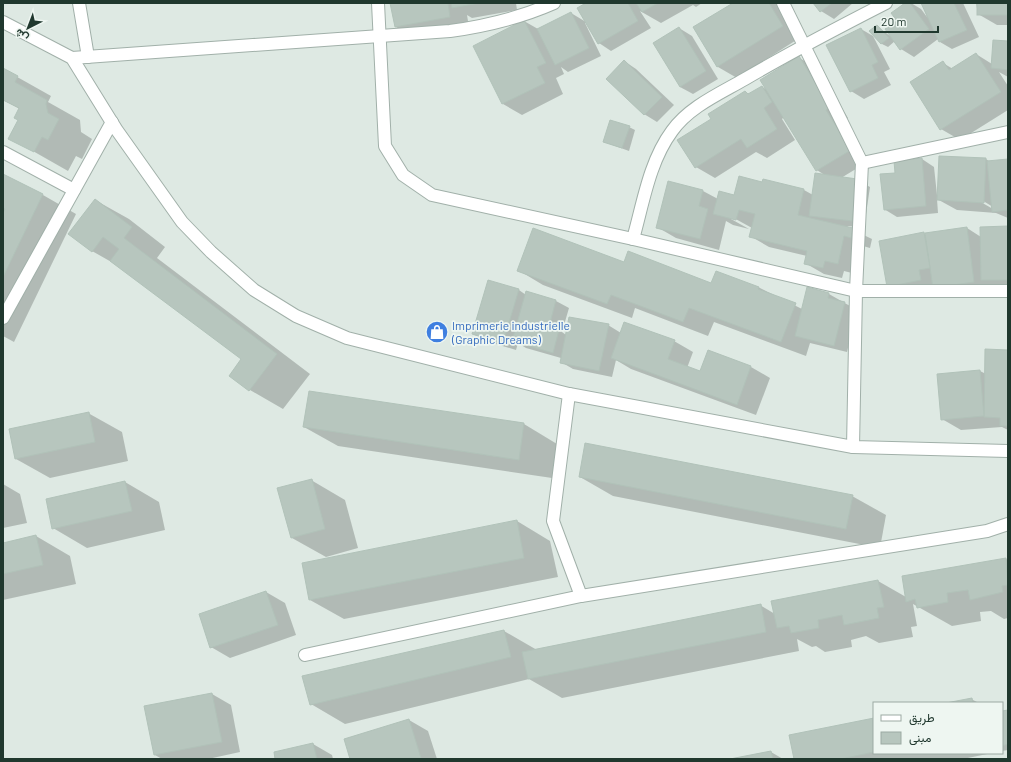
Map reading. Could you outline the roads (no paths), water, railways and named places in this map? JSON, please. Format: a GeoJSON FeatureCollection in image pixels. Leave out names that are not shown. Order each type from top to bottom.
{"type":"FeatureCollection","features":[{"type":"Feature","properties":{"kind":"street"},"geometry":{"type":"LineString","coordinates":[[79,3],[88,57]]}},
{"type":"Feature","properties":{"kind":"street"},"geometry":{"type":"LineString","coordinates":[[378,3],[386,146],[403,175],[432,195],[633,239],[856,291],[1008,291]]}},
{"type":"Feature","properties":{"kind":"street"},"geometry":{"type":"LineString","coordinates":[[72,58],[380,37],[478,28],[513,19],[554,3]]}},
{"type":"Feature","properties":{"kind":"street"},"geometry":{"type":"LineString","coordinates":[[783,3],[862,163],[856,291],[853,447]]}},
{"type":"Feature","properties":{"kind":"street"},"geometry":{"type":"LineString","coordinates":[[633,239],[653,169],[661,149],[672,131],[686,115],[704,103],[805,45],[886,3]]}},
{"type":"Feature","properties":{"kind":"street"},"geometry":{"type":"LineString","coordinates":[[3,22],[72,58],[112,122],[182,222],[211,252],[254,290],[296,316],[347,338],[569,394],[853,447],[1008,450]]}},
{"type":"Feature","properties":{"kind":"street"},"geometry":{"type":"LineString","coordinates":[[3,318],[112,122]]}},
{"type":"Feature","properties":{"kind":"street"},"geometry":{"type":"LineString","coordinates":[[862,163],[1008,132]]}},
{"type":"Feature","properties":{"kind":"street"},"geometry":{"type":"LineString","coordinates":[[3,152],[74,190]]}},
{"type":"Feature","properties":{"kind":"street"},"geometry":{"type":"LineString","coordinates":[[569,394],[553,520],[581,596]]}},
{"type":"Feature","properties":{"kind":"street"},"geometry":{"type":"LineString","coordinates":[[305,655],[581,596],[986,531],[1008,524]]}},
{"type":"Feature","properties":{"kind":"place","name":"Imprimerie industrielle (Graphic Dreams)"},"geometry":{"type":"Point","coordinates":[437,332]}}]}
